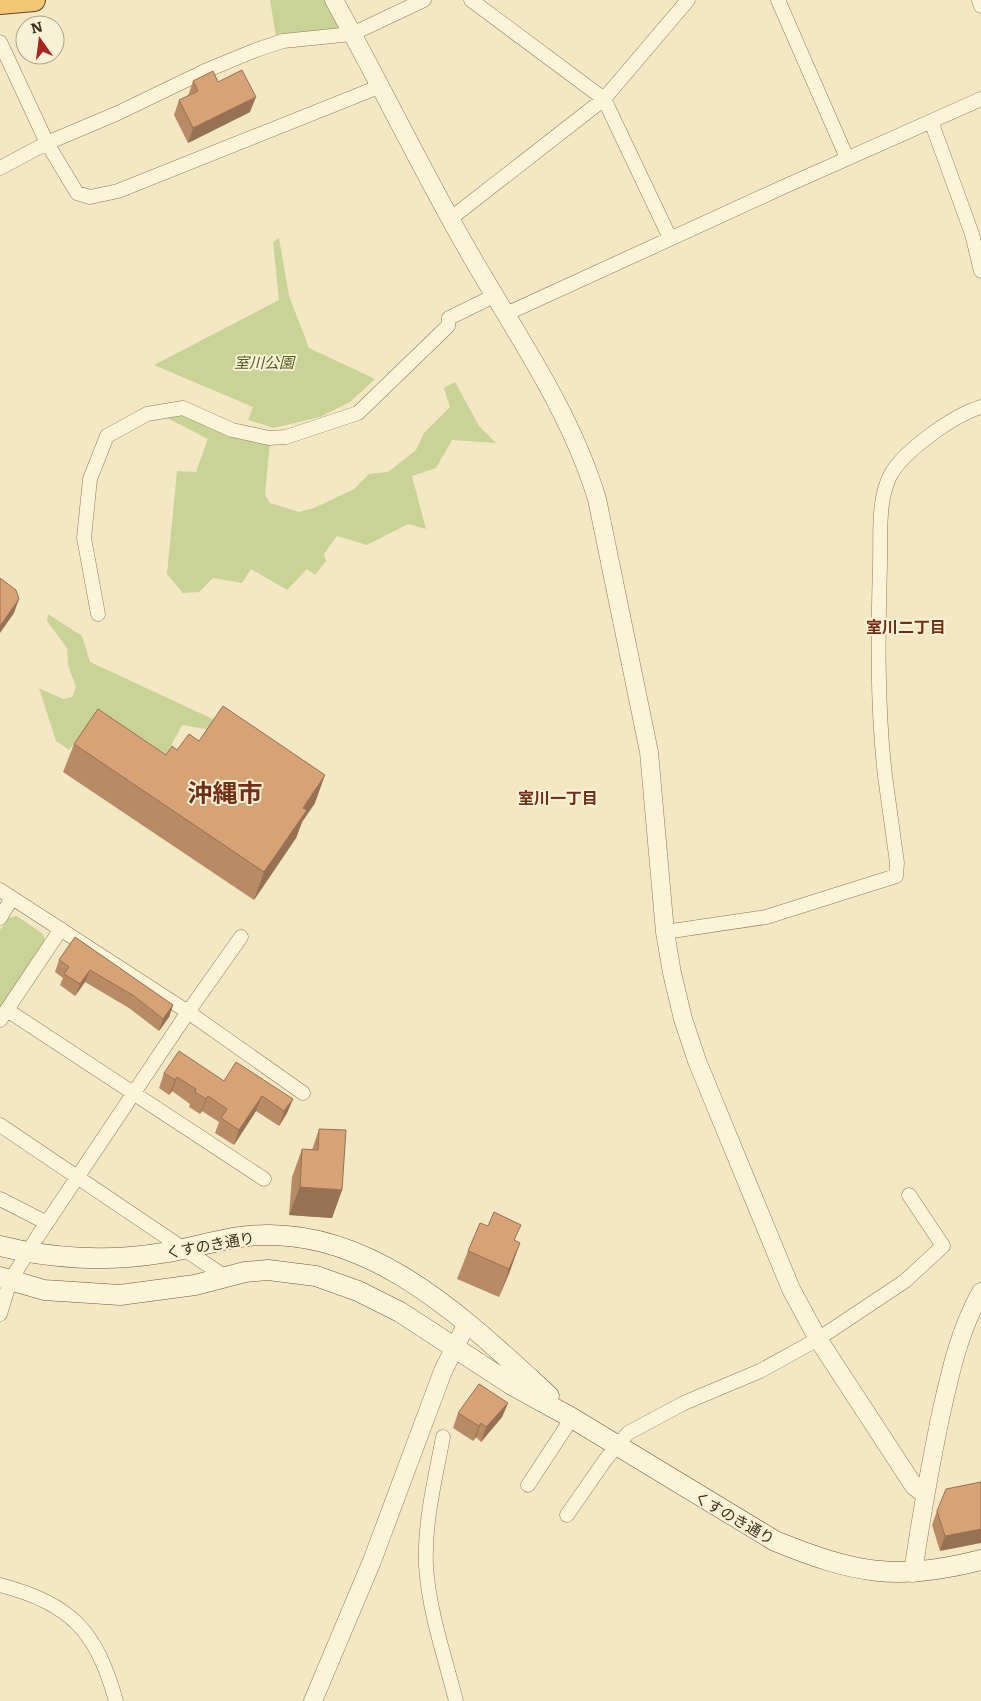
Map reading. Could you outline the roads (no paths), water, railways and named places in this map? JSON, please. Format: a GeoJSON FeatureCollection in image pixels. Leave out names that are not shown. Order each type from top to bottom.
{"type":"FeatureCollection","features":[{"type":"Feature","properties":{"kind":"highway"},"geometry":{"type":"LineString","coordinates":[[0,4],[34,0]]}},
{"type":"Feature","properties":{"kind":"main road","name":"くすのき通り"},"geometry":{"type":"LineString","coordinates":[[0,1246],[28,1253],[66,1257],[128,1257],[163,1253],[241,1237],[273,1234],[335,1247],[367,1258],[396,1273],[467,1323],[572,1418]]}},
{"type":"Feature","properties":{"kind":"main road","name":"くすのき通り"},"geometry":{"type":"LineString","coordinates":[[5,1279],[44,1290],[120,1295],[196,1285],[224,1276],[245,1272],[268,1270],[316,1276],[358,1291],[400,1312],[512,1385],[572,1418],[775,1541],[810,1556],[862,1570],[885,1573],[913,1573],[981,1560]]}},
{"type":"Feature","properties":{"kind":"street"},"geometry":{"type":"LineString","coordinates":[[334,0],[450,219],[494,296],[549,385],[586,461],[597,499],[649,752],[665,932],[672,973],[697,1061],[792,1288],[818,1339],[914,1486],[924,1494]]}},
{"type":"Feature","properties":{"kind":"street"},"geometry":{"type":"LineString","coordinates":[[0,168],[47,142],[118,114],[206,71],[256,50],[283,42],[352,34],[424,0]]}},
{"type":"Feature","properties":{"kind":"street"},"geometry":{"type":"LineString","coordinates":[[471,0],[604,99],[670,238]]}},
{"type":"Feature","properties":{"kind":"street"},"geometry":{"type":"LineString","coordinates":[[450,219],[604,99],[688,0]]}},
{"type":"Feature","properties":{"kind":"street"},"geometry":{"type":"LineString","coordinates":[[778,0],[847,158]]}},
{"type":"Feature","properties":{"kind":"street"},"geometry":{"type":"LineString","coordinates":[[979,0],[981,6]]}},
{"type":"Feature","properties":{"kind":"street"},"geometry":{"type":"LineString","coordinates":[[0,42],[47,142],[77,193],[90,197],[118,191],[381,86]]}},
{"type":"Feature","properties":{"kind":"street"},"geometry":{"type":"LineString","coordinates":[[506,314],[670,238],[981,99]]}},
{"type":"Feature","properties":{"kind":"street"},"geometry":{"type":"LineString","coordinates":[[931,121],[972,234],[981,271]]}},
{"type":"Feature","properties":{"kind":"street"},"geometry":{"type":"LineString","coordinates":[[98,614],[84,538],[90,479],[107,436],[146,414],[184,408],[232,430],[268,438],[286,436],[358,413],[448,326],[449,318],[494,296]]}},
{"type":"Feature","properties":{"kind":"street"},"geometry":{"type":"LineString","coordinates":[[665,932],[766,917],[896,876],[897,863],[885,775],[878,643],[881,516],[884,494],[891,474],[906,456],[937,431],[981,407]]}},
{"type":"Feature","properties":{"kind":"street"},"geometry":{"type":"LineString","coordinates":[[0,890],[188,1012],[303,1093]]}},
{"type":"Feature","properties":{"kind":"street"},"geometry":{"type":"LineString","coordinates":[[0,918],[12,898]]}},
{"type":"Feature","properties":{"kind":"street"},"geometry":{"type":"LineString","coordinates":[[61,929],[4,1015],[134,1093],[264,1179]]}},
{"type":"Feature","properties":{"kind":"street"},"geometry":{"type":"LineString","coordinates":[[0,1314],[5,1279],[28,1253],[188,1012],[241,938]]}},
{"type":"Feature","properties":{"kind":"street"},"geometry":{"type":"LineString","coordinates":[[0,1125],[224,1276]]}},
{"type":"Feature","properties":{"kind":"street"},"geometry":{"type":"LineString","coordinates":[[567,1515],[616,1446],[628,1433],[684,1402],[760,1371],[818,1339],[905,1281],[943,1246],[909,1195]]}},
{"type":"Feature","properties":{"kind":"street"},"geometry":{"type":"LineString","coordinates":[[0,1199],[47,1223]]}},
{"type":"Feature","properties":{"kind":"street"},"geometry":{"type":"LineString","coordinates":[[913,1573],[924,1494],[958,1344],[981,1292]]}},
{"type":"Feature","properties":{"kind":"street"},"geometry":{"type":"LineString","coordinates":[[313,1701],[372,1561],[454,1346],[467,1323]]}},
{"type":"Feature","properties":{"kind":"street"},"geometry":{"type":"LineString","coordinates":[[528,1485],[572,1418]]}},
{"type":"Feature","properties":{"kind":"street"},"geometry":{"type":"LineString","coordinates":[[443,1437],[427,1528],[426,1567],[436,1623],[456,1701]]}},
{"type":"Feature","properties":{"kind":"street"},"geometry":{"type":"LineString","coordinates":[[0,1585],[36,1596],[67,1613],[88,1633],[101,1658],[116,1701]]}},
{"type":"Feature","properties":{"kind":"district","name":"室川二丁目"},"geometry":{"type":"Point","coordinates":[906,626]}},
{"type":"Feature","properties":{"kind":"district","name":"沖縄市"},"geometry":{"type":"Point","coordinates":[225,791]}},
{"type":"Feature","properties":{"kind":"district","name":"室川一丁目"},"geometry":{"type":"Point","coordinates":[558,797]}},
{"type":"Feature","properties":{"kind":"park label","name":"室川公園"},"geometry":{"type":"Point","coordinates":[264,361]}}]}
